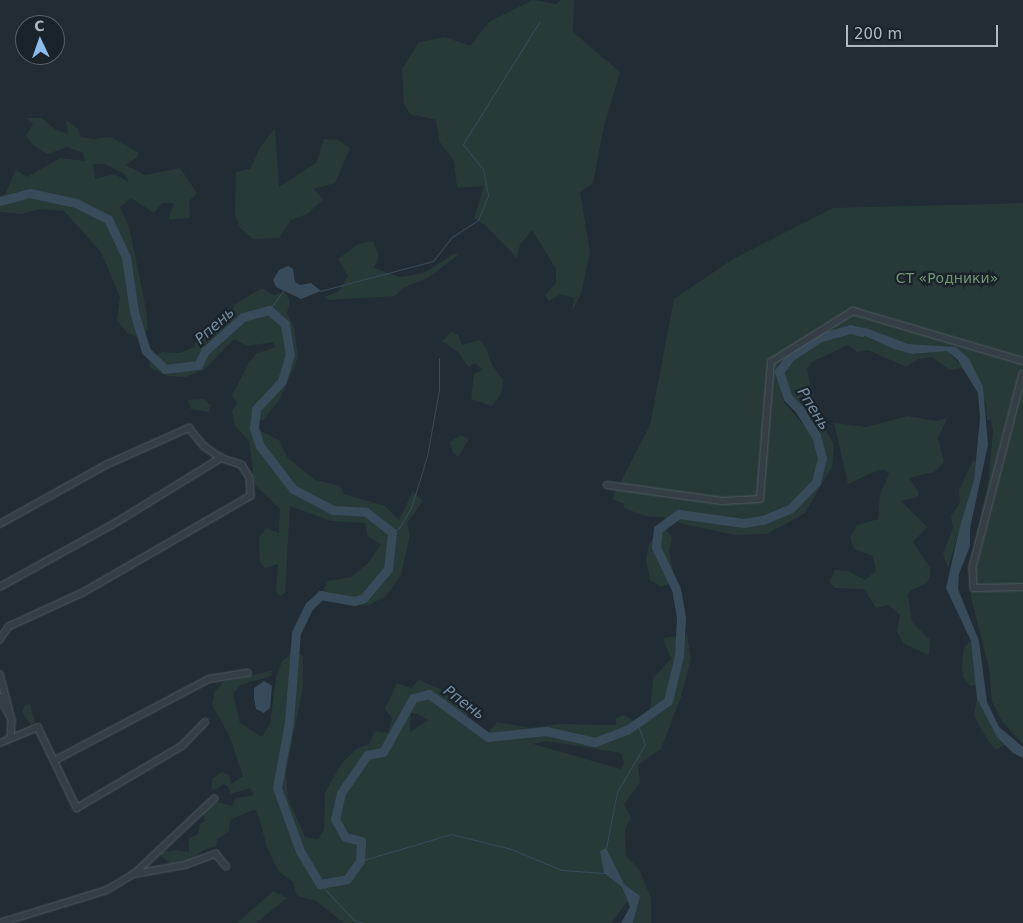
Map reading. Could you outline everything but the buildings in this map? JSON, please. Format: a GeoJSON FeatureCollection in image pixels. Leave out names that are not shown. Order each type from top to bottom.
{"type":"FeatureCollection","features":[{"type":"Feature","properties":{"kind":"street"},"geometry":{"type":"LineString","coordinates":[[607,485],[722,501],[760,498],[771,362],[853,311],[1023,361]]}},
{"type":"Feature","properties":{"kind":"street"},"geometry":{"type":"LineString","coordinates":[[1023,374],[973,568],[974,588],[1023,587]]}},
{"type":"Feature","properties":{"kind":"street"},"geometry":{"type":"LineString","coordinates":[[0,524],[108,464],[189,428],[204,446],[221,458],[242,465],[250,478],[251,496],[83,593],[9,627],[0,640]]}},
{"type":"Feature","properties":{"kind":"street"},"geometry":{"type":"LineString","coordinates":[[0,587],[112,525],[221,458]]}},
{"type":"Feature","properties":{"kind":"street"},"geometry":{"type":"LineString","coordinates":[[54,761],[209,679],[248,673]]}},
{"type":"Feature","properties":{"kind":"street"},"geometry":{"type":"LineString","coordinates":[[0,674],[12,720],[11,738]]}},
{"type":"Feature","properties":{"kind":"street"},"geometry":{"type":"LineString","coordinates":[[0,697],[12,720]]}},
{"type":"Feature","properties":{"kind":"street"},"geometry":{"type":"LineString","coordinates":[[0,743],[38,728],[77,808],[182,746],[205,722]]}},
{"type":"Feature","properties":{"kind":"street"},"geometry":{"type":"LineString","coordinates":[[0,923],[107,890],[134,874],[214,799]]}},
{"type":"Feature","properties":{"kind":"street"},"geometry":{"type":"LineString","coordinates":[[134,874],[185,865],[216,854],[226,866]]}},
{"type":"Feature","properties":{"kind":"green space"},"geometry":{"type":"Polygon","coordinates":[[[533,0],[557,4],[561,0],[574,0],[573,32],[620,72],[604,126],[593,183],[580,192],[590,252],[581,294],[572,311],[574,298],[561,294],[549,301],[545,295],[556,283],[556,269],[532,230],[520,245],[517,258],[486,226],[474,218],[484,186],[457,188],[454,161],[439,141],[436,120],[410,114],[404,104],[402,69],[419,42],[445,37],[470,46],[489,22],[533,0]]]}},
{"type":"Feature","properties":{"kind":"green space"},"geometry":{"type":"Polygon","coordinates":[[[26,118],[42,118],[56,130],[68,134],[66,120],[77,128],[81,137],[94,139],[110,137],[138,152],[137,157],[126,165],[145,175],[180,168],[197,193],[189,201],[190,218],[168,220],[174,203],[162,203],[154,213],[131,198],[120,207],[129,226],[146,309],[148,328],[142,339],[127,333],[117,320],[120,297],[101,252],[64,211],[40,209],[21,214],[0,212],[0,196],[5,194],[16,170],[27,177],[60,158],[85,161],[83,153],[67,147],[48,154],[34,146],[26,136],[33,124],[26,118]],[[93,164],[95,179],[114,174],[129,182],[123,173],[105,164],[93,164]]]}},
{"type":"Feature","properties":{"kind":"green space"},"geometry":{"type":"Polygon","coordinates":[[[275,128],[279,187],[316,163],[324,139],[338,140],[350,148],[335,183],[314,189],[323,200],[307,214],[291,220],[279,238],[253,239],[240,228],[235,214],[236,172],[250,169],[261,146],[275,128]]]}},
{"type":"Feature","properties":{"kind":"green space","name":"СТ «Родники»"},"geometry":{"type":"Polygon","coordinates":[[[1023,203],[1023,744],[1002,721],[992,701],[989,668],[971,597],[969,566],[988,484],[993,431],[991,420],[987,420],[986,403],[959,356],[950,354],[963,368],[950,370],[932,357],[919,359],[906,367],[868,350],[857,352],[848,345],[812,362],[807,369],[811,390],[822,424],[834,445],[832,467],[805,513],[767,534],[735,535],[683,524],[671,518],[645,516],[624,508],[624,504],[612,499],[650,425],[674,299],[733,259],[833,208],[1023,203]],[[871,339],[912,354],[935,352],[871,339]],[[783,386],[784,402],[815,438],[800,409],[788,398],[783,386]]]}},
{"type":"Feature","properties":{"kind":"green space"},"geometry":{"type":"Polygon","coordinates":[[[373,241],[379,255],[374,268],[400,277],[424,273],[455,253],[458,255],[428,278],[403,288],[395,296],[329,300],[325,297],[339,291],[348,276],[338,259],[358,244],[373,241]]]}},
{"type":"Feature","properties":{"kind":"green space"},"geometry":{"type":"Polygon","coordinates":[[[262,288],[274,295],[285,292],[290,301],[287,313],[294,327],[298,358],[280,399],[263,420],[255,420],[254,428],[279,440],[287,457],[315,480],[340,486],[344,494],[385,506],[399,520],[413,491],[423,501],[407,523],[410,534],[401,575],[386,596],[367,606],[323,601],[321,595],[328,581],[351,577],[368,563],[381,544],[368,537],[365,523],[331,521],[290,506],[285,593],[280,596],[276,592],[278,564],[265,568],[260,562],[259,538],[266,528],[279,533],[280,509],[255,485],[249,441],[235,426],[232,411],[237,403],[232,395],[249,363],[256,354],[276,347],[273,342],[247,346],[234,339],[204,370],[185,377],[168,376],[150,368],[149,359],[162,352],[180,353],[194,347],[197,336],[226,323],[235,304],[262,288]]]}},
{"type":"Feature","properties":{"kind":"green space"},"geometry":{"type":"Polygon","coordinates":[[[451,332],[458,335],[462,345],[480,340],[486,348],[492,365],[503,380],[501,394],[492,406],[471,399],[474,374],[483,370],[475,363],[468,367],[458,352],[442,341],[451,332]]]}},
{"type":"Feature","properties":{"kind":"green space"},"geometry":{"type":"Polygon","coordinates":[[[204,399],[211,405],[209,412],[191,409],[188,400],[204,399]]]}},
{"type":"Feature","properties":{"kind":"green space"},"geometry":{"type":"Polygon","coordinates":[[[908,416],[936,421],[947,418],[938,438],[944,462],[934,472],[909,478],[918,491],[918,497],[901,501],[927,527],[913,542],[930,568],[930,578],[925,584],[911,590],[908,595],[912,622],[930,640],[929,655],[903,643],[897,631],[900,615],[889,605],[876,608],[864,589],[835,588],[829,582],[835,570],[848,571],[865,580],[876,571],[873,556],[854,549],[850,538],[857,525],[878,519],[880,495],[889,474],[886,470],[878,470],[848,484],[834,423],[866,427],[908,416]]]}},
{"type":"Feature","properties":{"kind":"green space"},"geometry":{"type":"Polygon","coordinates":[[[461,435],[469,439],[458,457],[453,453],[450,442],[461,435]]]}},
{"type":"Feature","properties":{"kind":"green space"},"geometry":{"type":"Polygon","coordinates":[[[973,460],[976,462],[974,480],[948,568],[943,554],[953,528],[951,516],[960,503],[959,490],[973,460]]]}},
{"type":"Feature","properties":{"kind":"green space"},"geometry":{"type":"Polygon","coordinates":[[[663,524],[672,538],[669,551],[673,571],[672,583],[661,587],[650,580],[646,559],[649,544],[663,524]]]}},
{"type":"Feature","properties":{"kind":"green space"},"geometry":{"type":"Polygon","coordinates":[[[687,635],[691,659],[681,697],[661,749],[638,765],[640,783],[624,804],[631,818],[625,830],[626,856],[639,869],[651,898],[651,923],[633,923],[635,920],[627,888],[627,902],[611,923],[344,923],[316,901],[297,896],[293,882],[278,871],[267,847],[257,811],[253,810],[230,820],[229,831],[217,840],[216,846],[205,849],[187,862],[170,864],[160,855],[161,852],[176,850],[189,852],[189,838],[198,834],[200,824],[205,821],[203,811],[218,802],[232,806],[236,798],[254,795],[250,788],[231,794],[228,786],[223,784],[216,790],[211,789],[213,778],[222,772],[229,775],[231,784],[243,776],[230,737],[212,705],[215,691],[224,682],[273,670],[271,676],[240,685],[233,694],[240,723],[262,737],[270,724],[276,678],[282,661],[294,651],[303,656],[303,687],[286,773],[288,798],[305,837],[318,839],[324,830],[325,793],[342,763],[355,750],[369,744],[375,731],[388,733],[392,718],[385,709],[397,683],[411,688],[419,680],[440,689],[468,713],[465,725],[489,732],[497,722],[530,728],[559,724],[616,725],[616,718],[624,715],[637,723],[650,714],[653,678],[671,659],[663,638],[687,635]],[[411,713],[410,732],[429,720],[417,714],[411,713]],[[546,741],[533,744],[621,769],[624,763],[621,753],[546,741]]]}},
{"type":"Feature","properties":{"kind":"green space"},"geometry":{"type":"Polygon","coordinates":[[[971,641],[975,685],[970,686],[963,677],[962,664],[964,647],[971,641]]]}},
{"type":"Feature","properties":{"kind":"green space"},"geometry":{"type":"Polygon","coordinates":[[[977,699],[997,737],[1005,745],[995,750],[974,715],[977,699]]]}},
{"type":"Feature","properties":{"kind":"green space"},"geometry":{"type":"Polygon","coordinates":[[[30,704],[35,722],[31,725],[22,712],[25,705],[30,704]]]}},
{"type":"Feature","properties":{"kind":"green space"},"geometry":{"type":"Polygon","coordinates":[[[273,891],[287,898],[256,923],[237,923],[273,891]]]}},
{"type":"Feature","properties":{"kind":"water"},"geometry":{"type":"Polygon","coordinates":[[[288,266],[293,269],[295,282],[300,285],[311,283],[321,291],[301,299],[276,287],[273,280],[279,270],[288,266]]]}},
{"type":"Feature","properties":{"kind":"water"},"geometry":{"type":"Polygon","coordinates":[[[866,328],[908,344],[956,347],[969,359],[983,387],[988,445],[970,528],[970,546],[959,574],[958,589],[979,641],[987,702],[999,727],[1023,747],[1023,758],[1013,753],[997,737],[977,699],[971,641],[946,588],[960,526],[974,480],[980,418],[978,393],[957,359],[947,351],[912,354],[894,349],[850,329],[866,328]]]}},
{"type":"Feature","properties":{"kind":"water"},"geometry":{"type":"Polygon","coordinates":[[[264,681],[272,686],[270,708],[264,713],[256,709],[254,688],[264,681]]]}},
{"type":"Feature","properties":{"kind":"water"},"geometry":{"type":"Polygon","coordinates":[[[606,848],[624,884],[640,896],[633,923],[621,923],[630,907],[622,887],[604,873],[600,851],[606,848]]]}},
{"type":"Feature","properties":{"kind":"waterway"},"geometry":{"type":"LineString","coordinates":[[320,291],[433,261],[452,237],[478,220],[488,195],[483,169],[463,144],[540,21]]}},
{"type":"Feature","properties":{"kind":"waterway","name":"Рпень"},"geometry":{"type":"LineString","coordinates":[[0,201],[30,193],[76,203],[108,219],[126,257],[134,312],[146,351],[165,369],[198,365],[205,351],[243,317],[269,310],[285,324],[290,354],[282,381],[256,409],[254,428],[260,446],[293,489],[333,510],[366,512],[392,532],[388,569],[364,598],[354,601],[321,595],[309,606],[296,633],[289,722],[277,788],[300,851],[320,884],[347,879],[360,861],[361,841],[345,837],[335,819],[341,793],[367,755],[383,752],[413,698],[429,694],[488,737],[546,731],[595,742],[627,730],[668,701],[679,656],[681,617],[676,589],[656,547],[658,529],[679,514],[743,523],[763,520],[791,508],[816,482],[822,458],[816,436],[799,409],[788,398],[779,372],[790,357],[821,337],[850,329],[862,332]]}},
{"type":"Feature","properties":{"kind":"waterway"},"geometry":{"type":"LineString","coordinates":[[269,310],[284,289]]}},
{"type":"Feature","properties":{"kind":"waterway"},"geometry":{"type":"LineString","coordinates":[[392,532],[399,528],[411,508],[427,456],[439,390],[439,358]]}},
{"type":"Feature","properties":{"kind":"waterway"},"geometry":{"type":"LineString","coordinates":[[606,848],[617,792],[645,744],[637,723]]}},
{"type":"Feature","properties":{"kind":"waterway"},"geometry":{"type":"LineString","coordinates":[[360,861],[451,834],[511,849],[562,870],[604,873]]}},
{"type":"Feature","properties":{"kind":"waterway"},"geometry":{"type":"LineString","coordinates":[[320,884],[354,920],[364,923]]}}]}
